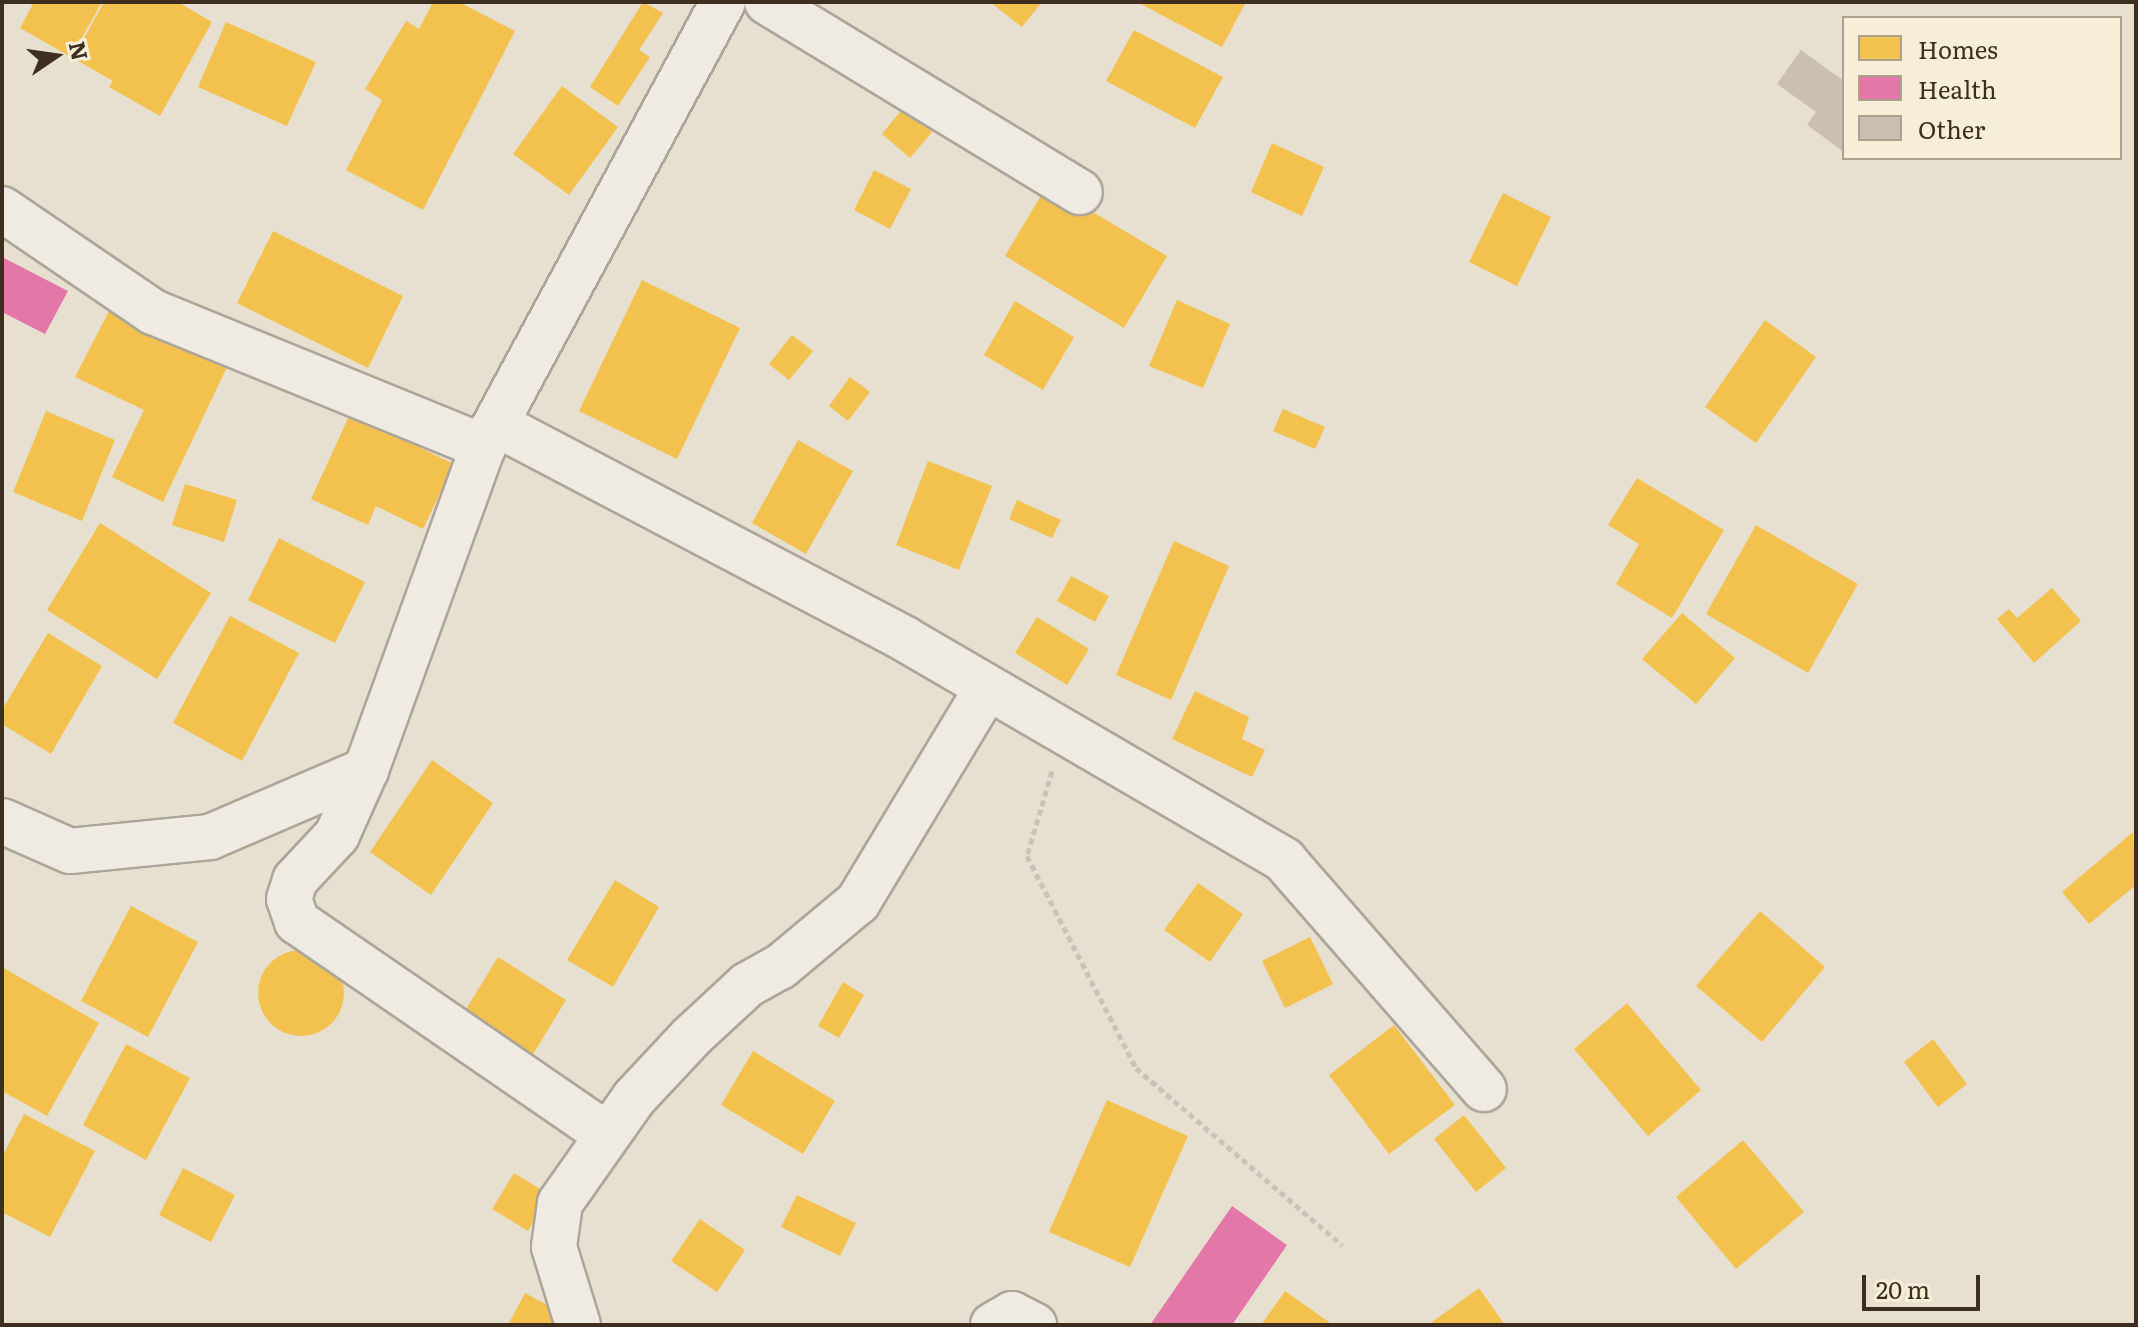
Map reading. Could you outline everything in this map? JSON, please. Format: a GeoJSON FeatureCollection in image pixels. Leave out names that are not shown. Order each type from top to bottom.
{"type":"FeatureCollection","features":[{"type":"Feature","properties":{"kind":"street"},"geometry":{"type":"LineString","coordinates":[[606,1134],[297,922],[289,899],[295,880],[337,835],[366,770],[490,435],[723,2]]}},
{"type":"Feature","properties":{"kind":"street"},"geometry":{"type":"LineString","coordinates":[[767,2],[1080,192]]}},
{"type":"Feature","properties":{"kind":"street"},"geometry":{"type":"LineString","coordinates":[[2,209],[153,312],[490,435],[905,639],[1284,860],[1484,1089]]}},
{"type":"Feature","properties":{"kind":"street"},"geometry":{"type":"LineString","coordinates":[[578,1325],[554,1247],[560,1203],[606,1134],[691,1037],[747,985],[780,967],[858,902],[987,688]]}},
{"type":"Feature","properties":{"kind":"street"},"geometry":{"type":"LineString","coordinates":[[2,821],[70,851],[210,837],[366,770]]}},
{"type":"Feature","properties":{"kind":"street"},"geometry":{"type":"LineString","coordinates":[[993,1325],[998,1317],[1012,1314],[1034,1325]]}},
{"type":"Feature","properties":{"kind":"path"},"geometry":{"type":"LineString","coordinates":[[1063,733],[1027,856],[1136,1068],[1342,1245]]}},
{"type":"Feature","properties":{"kind":"building: Homes"},"geometry":{"type":"Polygon","coordinates":[[[34,2],[102,2],[71,57],[20,28],[34,2]]]}},
{"type":"Feature","properties":{"kind":"building: Homes"},"geometry":{"type":"Polygon","coordinates":[[[104,2],[178,2],[212,22],[160,116],[109,87],[113,81],[73,58],[104,2]]]}},
{"type":"Feature","properties":{"kind":"building: Homes"},"geometry":{"type":"Polygon","coordinates":[[[433,2],[459,2],[515,31],[423,210],[346,170],[382,100],[365,89],[406,21],[419,29],[433,2]]]}},
{"type":"Feature","properties":{"kind":"building: Homes"},"geometry":{"type":"Polygon","coordinates":[[[643,2],[663,13],[639,50],[650,57],[618,106],[590,87],[643,2]]]}},
{"type":"Feature","properties":{"kind":"building: Homes"},"geometry":{"type":"Polygon","coordinates":[[[990,2],[1042,2],[1022,27],[990,2]]]}},
{"type":"Feature","properties":{"kind":"building: Homes"},"geometry":{"type":"Polygon","coordinates":[[[1137,2],[1246,2],[1222,47],[1137,2]]]}},
{"type":"Feature","properties":{"kind":"building: Homes"},"geometry":{"type":"Polygon","coordinates":[[[226,22],[316,62],[287,126],[198,87],[226,22]]]}},
{"type":"Feature","properties":{"kind":"building: Homes"},"geometry":{"type":"Polygon","coordinates":[[[1134,30],[1223,77],[1195,128],[1106,81],[1134,30]]]}},
{"type":"Feature","properties":{"kind":"building: Homes"},"geometry":{"type":"Polygon","coordinates":[[[562,86],[618,127],[569,195],[513,154],[562,86]]]}},
{"type":"Feature","properties":{"kind":"building: Homes"},"geometry":{"type":"Polygon","coordinates":[[[904,107],[932,132],[910,158],[882,134],[904,107]]]}},
{"type":"Feature","properties":{"kind":"building: Homes"},"geometry":{"type":"Polygon","coordinates":[[[1272,143],[1324,167],[1302,216],[1251,192],[1272,143]]]}},
{"type":"Feature","properties":{"kind":"building: Homes"},"geometry":{"type":"Polygon","coordinates":[[[874,170],[911,189],[890,229],[854,210],[874,170]]]}},
{"type":"Feature","properties":{"kind":"building: Homes"},"geometry":{"type":"Polygon","coordinates":[[[1047,185],[1167,256],[1124,328],[1005,256],[1047,185]]]}},
{"type":"Feature","properties":{"kind":"building: Homes"},"geometry":{"type":"Polygon","coordinates":[[[1503,193],[1551,217],[1517,286],[1469,262],[1503,193]]]}},
{"type":"Feature","properties":{"kind":"building: Homes"},"geometry":{"type":"Polygon","coordinates":[[[273,231],[403,296],[368,368],[237,303],[273,231]]]}},
{"type":"Feature","properties":{"kind":"building: Homes"},"geometry":{"type":"Polygon","coordinates":[[[642,280],[740,328],[677,459],[579,411],[642,280]]]}},
{"type":"Feature","properties":{"kind":"building: Homes"},"geometry":{"type":"Polygon","coordinates":[[[1177,300],[1230,324],[1203,388],[1149,366],[1177,300]]]}},
{"type":"Feature","properties":{"kind":"building: Homes"},"geometry":{"type":"Polygon","coordinates":[[[1015,301],[1074,337],[1043,390],[984,355],[1015,301]]]}},
{"type":"Feature","properties":{"kind":"building: Homes"},"geometry":{"type":"Polygon","coordinates":[[[110,309],[227,367],[163,502],[112,477],[144,410],[75,377],[110,309]]]}},
{"type":"Feature","properties":{"kind":"building: Homes"},"geometry":{"type":"Polygon","coordinates":[[[1765,320],[1816,357],[1756,443],[1705,407],[1765,320]]]}},
{"type":"Feature","properties":{"kind":"building: Homes"},"geometry":{"type":"Polygon","coordinates":[[[792,335],[813,351],[789,380],[769,364],[792,335]]]}},
{"type":"Feature","properties":{"kind":"building: Homes"},"geometry":{"type":"Polygon","coordinates":[[[850,377],[870,392],[848,421],[829,406],[850,377]]]}},
{"type":"Feature","properties":{"kind":"building: Homes"},"geometry":{"type":"Polygon","coordinates":[[[1283,409],[1325,427],[1315,449],[1273,431],[1283,409]]]}},
{"type":"Feature","properties":{"kind":"building: Homes"},"geometry":{"type":"Polygon","coordinates":[[[46,411],[115,440],[82,521],[13,492],[46,411]]]}},
{"type":"Feature","properties":{"kind":"building: Homes"},"geometry":{"type":"Polygon","coordinates":[[[350,414],[454,464],[423,529],[376,506],[368,525],[311,499],[350,414]]]}},
{"type":"Feature","properties":{"kind":"building: Homes"},"geometry":{"type":"Polygon","coordinates":[[[798,440],[853,471],[806,554],[752,523],[798,440]]]}},
{"type":"Feature","properties":{"kind":"building: Homes"},"geometry":{"type":"Polygon","coordinates":[[[928,461],[992,486],[959,570],[896,545],[928,461]]]}},
{"type":"Feature","properties":{"kind":"building: Homes"},"geometry":{"type":"Polygon","coordinates":[[[1637,478],[1724,530],[1672,618],[1616,584],[1639,544],[1608,525],[1637,478]]]}},
{"type":"Feature","properties":{"kind":"building: Homes"},"geometry":{"type":"Polygon","coordinates":[[[185,484],[237,500],[224,542],[172,525],[185,484]]]}},
{"type":"Feature","properties":{"kind":"building: Homes"},"geometry":{"type":"Polygon","coordinates":[[[1017,500],[1061,520],[1052,538],[1009,519],[1017,500]]]}},
{"type":"Feature","properties":{"kind":"building: Homes"},"geometry":{"type":"Polygon","coordinates":[[[100,523],[211,593],[157,679],[47,610],[100,523]]]}},
{"type":"Feature","properties":{"kind":"building: Homes"},"geometry":{"type":"Polygon","coordinates":[[[1756,525],[1858,584],[1808,673],[1706,614],[1756,525]]]}},
{"type":"Feature","properties":{"kind":"building: Homes"},"geometry":{"type":"Polygon","coordinates":[[[279,538],[365,582],[335,643],[248,600],[279,538]]]}},
{"type":"Feature","properties":{"kind":"building: Homes"},"geometry":{"type":"Polygon","coordinates":[[[1174,541],[1229,566],[1171,700],[1116,675],[1174,541]]]}},
{"type":"Feature","properties":{"kind":"building: Homes"},"geometry":{"type":"Polygon","coordinates":[[[1071,576],[1109,596],[1095,622],[1057,601],[1071,576]]]}},
{"type":"Feature","properties":{"kind":"building: Homes"},"geometry":{"type":"Polygon","coordinates":[[[2052,588],[2081,621],[2034,663],[1997,619],[2009,609],[2017,618],[2052,588]]]}},
{"type":"Feature","properties":{"kind":"building: Homes"},"geometry":{"type":"Polygon","coordinates":[[[1682,613],[1735,658],[1696,704],[1642,659],[1682,613]]]}},
{"type":"Feature","properties":{"kind":"building: Homes"},"geometry":{"type":"Polygon","coordinates":[[[230,616],[299,653],[242,761],[173,723],[230,616]]]}},
{"type":"Feature","properties":{"kind":"building: Homes"},"geometry":{"type":"Polygon","coordinates":[[[1037,617],[1089,649],[1067,685],[1015,653],[1037,617]]]}},
{"type":"Feature","properties":{"kind":"building: Homes"},"geometry":{"type":"Polygon","coordinates":[[[48,633],[102,666],[51,754],[2,724],[2,710],[48,633]]]}},
{"type":"Feature","properties":{"kind":"building: Homes"},"geometry":{"type":"Polygon","coordinates":[[[1195,691],[1249,717],[1242,739],[1265,750],[1252,777],[1172,739],[1195,691]]]}},
{"type":"Feature","properties":{"kind":"building: Homes"},"geometry":{"type":"Polygon","coordinates":[[[432,760],[493,803],[431,895],[370,852],[432,760]]]}},
{"type":"Feature","properties":{"kind":"building: Homes"},"geometry":{"type":"Polygon","coordinates":[[[2133,832],[2136,885],[2089,924],[2062,892],[2133,832]]]}},
{"type":"Feature","properties":{"kind":"building: Homes"},"geometry":{"type":"Polygon","coordinates":[[[615,880],[659,907],[613,987],[567,960],[615,880]]]}},
{"type":"Feature","properties":{"kind":"building: Homes"},"geometry":{"type":"Polygon","coordinates":[[[1198,883],[1243,914],[1210,962],[1164,930],[1198,883]]]}},
{"type":"Feature","properties":{"kind":"building: Homes"},"geometry":{"type":"Polygon","coordinates":[[[131,906],[198,942],[148,1037],[81,1001],[131,906]]]}},
{"type":"Feature","properties":{"kind":"building: Homes"},"geometry":{"type":"Polygon","coordinates":[[[1760,911],[1825,967],[1762,1042],[1696,986],[1760,911]]]}},
{"type":"Feature","properties":{"kind":"building: Homes"},"geometry":{"type":"Polygon","coordinates":[[[1310,937],[1333,984],[1285,1008],[1262,961],[1310,937]]]}},
{"type":"Feature","properties":{"kind":"building: Homes"},"geometry":{"type":"Polygon","coordinates":[[[301,950],[325,957],[337,969],[344,993],[337,1017],[325,1029],[301,1036],[277,1029],[265,1017],[258,993],[265,969],[277,957],[301,950]]]}},
{"type":"Feature","properties":{"kind":"building: Homes"},"geometry":{"type":"Polygon","coordinates":[[[498,957],[566,1000],[529,1061],[460,1019],[498,957]]]}},
{"type":"Feature","properties":{"kind":"building: Homes"},"geometry":{"type":"Polygon","coordinates":[[[2,967],[99,1023],[47,1116],[2,1091],[2,967]]]}},
{"type":"Feature","properties":{"kind":"building: Homes"},"geometry":{"type":"Polygon","coordinates":[[[843,982],[864,995],[839,1038],[818,1026],[843,982]]]}},
{"type":"Feature","properties":{"kind":"building: Homes"},"geometry":{"type":"Polygon","coordinates":[[[1627,1003],[1701,1090],[1648,1136],[1574,1049],[1627,1003]]]}},
{"type":"Feature","properties":{"kind":"building: Homes"},"geometry":{"type":"Polygon","coordinates":[[[1394,1025],[1455,1105],[1389,1154],[1329,1075],[1394,1025]]]}},
{"type":"Feature","properties":{"kind":"building: Homes"},"geometry":{"type":"Polygon","coordinates":[[[1933,1039],[1967,1084],[1938,1107],[1904,1062],[1933,1039]]]}},
{"type":"Feature","properties":{"kind":"building: Homes"},"geometry":{"type":"Polygon","coordinates":[[[126,1044],[190,1078],[146,1160],[83,1125],[126,1044]]]}},
{"type":"Feature","properties":{"kind":"building: Homes"},"geometry":{"type":"Polygon","coordinates":[[[753,1051],[835,1101],[803,1154],[721,1105],[753,1051]]]}},
{"type":"Feature","properties":{"kind":"building: Homes"},"geometry":{"type":"Polygon","coordinates":[[[1107,1100],[1188,1136],[1130,1267],[1049,1232],[1107,1100]]]}},
{"type":"Feature","properties":{"kind":"building: Homes"},"geometry":{"type":"Polygon","coordinates":[[[24,1114],[95,1151],[50,1237],[2,1212],[2,1157],[24,1114]]]}},
{"type":"Feature","properties":{"kind":"building: Homes"},"geometry":{"type":"Polygon","coordinates":[[[1464,1115],[1506,1168],[1476,1192],[1434,1139],[1464,1115]]]}},
{"type":"Feature","properties":{"kind":"building: Homes"},"geometry":{"type":"Polygon","coordinates":[[[1743,1140],[1804,1212],[1736,1269],[1676,1197],[1743,1140]]]}},
{"type":"Feature","properties":{"kind":"building: Homes"},"geometry":{"type":"Polygon","coordinates":[[[183,1168],[235,1195],[211,1242],[159,1215],[183,1168]]]}},
{"type":"Feature","properties":{"kind":"building: Homes"},"geometry":{"type":"Polygon","coordinates":[[[514,1173],[550,1195],[528,1231],[492,1209],[514,1173]]]}},
{"type":"Feature","properties":{"kind":"building: Homes"},"geometry":{"type":"Polygon","coordinates":[[[797,1195],[856,1223],[840,1256],[781,1227],[797,1195]]]}},
{"type":"Feature","properties":{"kind":"building: Homes"},"geometry":{"type":"Polygon","coordinates":[[[700,1219],[745,1250],[717,1292],[671,1261],[700,1219]]]}},
{"type":"Feature","properties":{"kind":"building: Homes"},"geometry":{"type":"Polygon","coordinates":[[[1479,1288],[1505,1325],[1428,1325],[1479,1288]]]}},
{"type":"Feature","properties":{"kind":"building: Homes"},"geometry":{"type":"Polygon","coordinates":[[[1285,1291],[1333,1325],[1261,1325],[1285,1291]]]}},
{"type":"Feature","properties":{"kind":"building: Homes"},"geometry":{"type":"Polygon","coordinates":[[[525,1293],[568,1316],[564,1325],[509,1323],[525,1293]]]}},
{"type":"Feature","properties":{"kind":"building: Health"},"geometry":{"type":"Polygon","coordinates":[[[2,257],[68,291],[45,334],[2,312],[2,257]]]}},
{"type":"Feature","properties":{"kind":"building: Health"},"geometry":{"type":"Polygon","coordinates":[[[1232,1206],[1287,1245],[1232,1325],[1150,1325],[1232,1206]]]}},
{"type":"Feature","properties":{"kind":"building: Other"},"geometry":{"type":"Polygon","coordinates":[[[1801,50],[1842,80],[1842,151],[1807,125],[1816,112],[1777,84],[1801,50]]]}}]}
